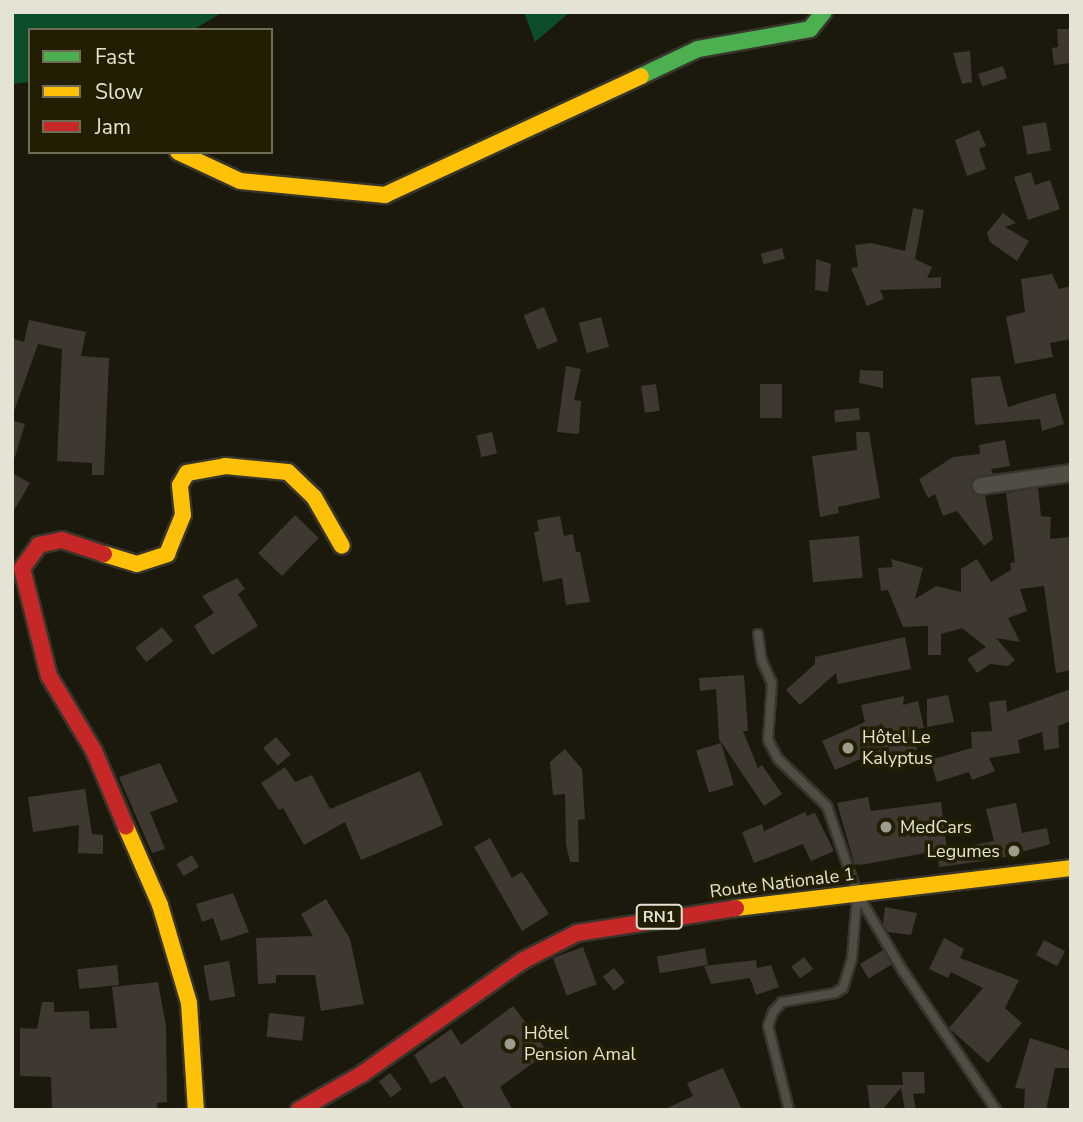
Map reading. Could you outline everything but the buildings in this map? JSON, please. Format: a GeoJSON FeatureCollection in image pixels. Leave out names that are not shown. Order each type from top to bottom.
{"type":"FeatureCollection","features":[{"type":"Feature","properties":{"kind":"street"},"geometry":{"type":"LineString","coordinates":[[182,154],[240,181],[385,195],[698,49],[810,29],[824,12]]}},
{"type":"Feature","properties":{"kind":"street"},"geometry":{"type":"LineString","coordinates":[[195,1110],[189,1003],[160,905],[94,751],[50,676],[22,568],[39,545],[62,540],[137,564],[153,562],[167,554],[183,515],[180,485],[187,473],[225,466],[288,472],[314,497],[342,546]]}},
{"type":"Feature","properties":{"kind":"street"},"geometry":{"type":"LineString","coordinates":[[981,486],[1071,473]]}},
{"type":"Feature","properties":{"kind":"street","name":"Route Nationale 1"},"geometry":{"type":"LineString","coordinates":[[299,1110],[362,1074],[522,961],[577,933],[640,920],[1071,868]]}},
{"type":"Feature","properties":{"kind":"lane"},"geometry":{"type":"LineString","coordinates":[[758,634],[761,661],[772,682],[768,740],[778,759],[827,806],[857,893],[903,971],[996,1110]]}},
{"type":"Feature","properties":{"kind":"lane"},"geometry":{"type":"LineString","coordinates":[[789,1110],[768,1026],[773,1012],[782,1002],[835,993],[843,988],[852,958],[857,893]]}},
{"type":"Feature","properties":{"kind":"green space"},"geometry":{"type":"Polygon","coordinates":[[[12,12],[223,12],[196,28],[28,28],[28,82],[12,84],[12,12]]]}},
{"type":"Feature","properties":{"kind":"green space"},"geometry":{"type":"Polygon","coordinates":[[[524,12],[570,12],[535,42],[524,12]]]}},
{"type":"Feature","properties":{"kind":"traffic: fast"},"geometry":{"type":"LineString","coordinates":[[641,76],[698,49],[810,29],[824,12]]}},
{"type":"Feature","properties":{"kind":"traffic: slow"},"geometry":{"type":"LineString","coordinates":[[182,154],[240,181],[385,195],[641,76]]}},
{"type":"Feature","properties":{"kind":"traffic: slow"},"geometry":{"type":"LineString","coordinates":[[104,554],[137,564],[167,554],[183,515],[180,485],[187,473],[225,466],[288,472],[314,497],[342,546]]}},
{"type":"Feature","properties":{"kind":"traffic: slow"},"geometry":{"type":"LineString","coordinates":[[126,827],[160,905],[189,1003],[196,1110]]}},
{"type":"Feature","properties":{"kind":"traffic: slow"},"geometry":{"type":"LineString","coordinates":[[736,908],[1071,868]]}},
{"type":"Feature","properties":{"kind":"traffic: jam"},"geometry":{"type":"LineString","coordinates":[[104,554],[62,540],[39,545],[22,568],[49,676],[94,751],[126,827]]}},
{"type":"Feature","properties":{"kind":"traffic: jam"},"geometry":{"type":"LineString","coordinates":[[299,1110],[362,1074],[522,961],[577,933],[736,908]]}},
{"type":"Feature","properties":{"kind":"place","name":"Hôtel Le Kalyptus"},"geometry":{"type":"Point","coordinates":[848,748]}},
{"type":"Feature","properties":{"kind":"place","name":"MedCars"},"geometry":{"type":"Point","coordinates":[886,827]}},
{"type":"Feature","properties":{"kind":"place","name":"Legumes"},"geometry":{"type":"Point","coordinates":[1014,851]}},
{"type":"Feature","properties":{"kind":"place","name":"Hôtel Pension Amal"},"geometry":{"type":"Point","coordinates":[510,1044]}}]}
